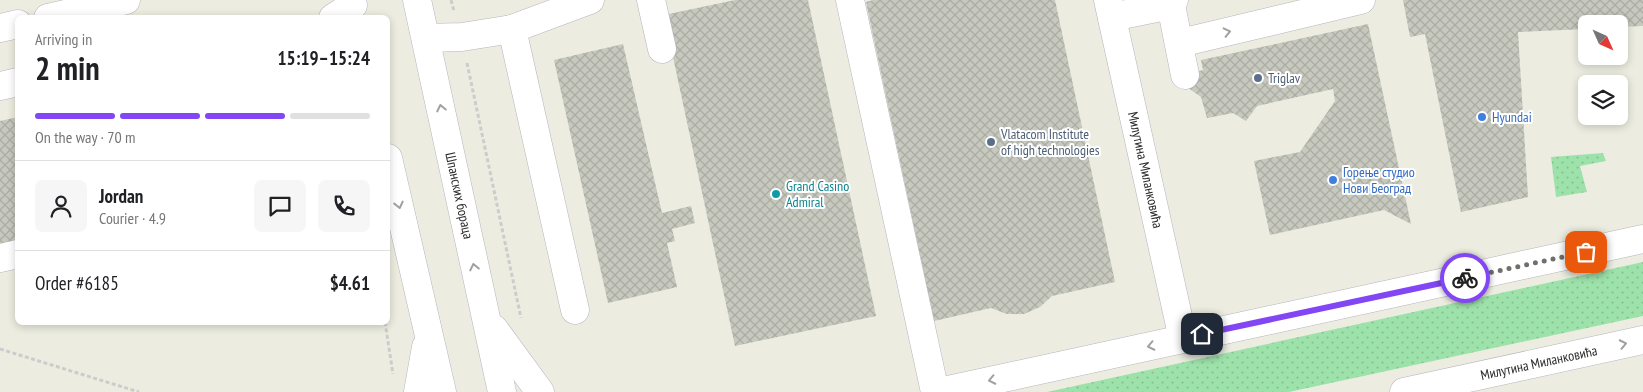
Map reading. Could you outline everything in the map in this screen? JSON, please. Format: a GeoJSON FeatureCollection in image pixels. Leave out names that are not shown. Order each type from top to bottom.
{"type":"FeatureCollection","features":[{"type":"Feature","properties":{"kind":"street"},"geometry":{"type":"LineString","coordinates":[[61,15],[126,0]]}},
{"type":"Feature","properties":{"kind":"street","name":"Шпанских бораца"},"geometry":{"type":"LineString","coordinates":[[417,0],[502,392]]}},
{"type":"Feature","properties":{"kind":"street"},"geometry":{"type":"LineString","coordinates":[[426,38],[462,37],[512,29],[590,0]]}},
{"type":"Feature","properties":{"kind":"street"},"geometry":{"type":"LineString","coordinates":[[651,0],[662,49]]}},
{"type":"Feature","properties":{"kind":"street"},"geometry":{"type":"LineString","coordinates":[[850,0],[937,392],[1643,239]]}},
{"type":"Feature","properties":{"kind":"street"},"geometry":{"type":"LineString","coordinates":[[1180,43],[1361,0]]}},
{"type":"Feature","properties":{"kind":"street"},"geometry":{"type":"LineString","coordinates":[[1110,8],[1172,3],[1185,75]]}},
{"type":"Feature","properties":{"kind":"street","name":"Милутина Миланковића"},"geometry":{"type":"LineString","coordinates":[[1110,8],[1183,339]]}},
{"type":"Feature","properties":{"kind":"street"},"geometry":{"type":"LineString","coordinates":[[0,28],[15,25]]}},
{"type":"Feature","properties":{"kind":"street"},"geometry":{"type":"LineString","coordinates":[[512,29],[575,310]]}},
{"type":"Feature","properties":{"kind":"street"},"geometry":{"type":"LineString","coordinates":[[0,86],[15,83]]}},
{"type":"Feature","properties":{"kind":"street"},"geometry":{"type":"LineString","coordinates":[[390,167],[442,392]]}},
{"type":"Feature","properties":{"kind":"street"},"geometry":{"type":"LineString","coordinates":[[0,258],[15,255]]}},
{"type":"Feature","properties":{"kind":"street"},"geometry":{"type":"LineString","coordinates":[[485,315],[522,370],[540,392]]}},
{"type":"Feature","properties":{"kind":"street"},"geometry":{"type":"LineString","coordinates":[[418,392],[428,333]]}},
{"type":"Feature","properties":{"kind":"street","name":"Милутина Миланковића"},"geometry":{"type":"LineString","coordinates":[[1404,392],[1643,340]]}},
{"type":"Feature","properties":{"kind":"path"},"geometry":{"type":"LineString","coordinates":[[451,0],[462,37],[522,324]]}},
{"type":"Feature","properties":{"kind":"path"},"geometry":{"type":"LineString","coordinates":[[385,325],[393,375],[392,384]]}},
{"type":"Feature","properties":{"kind":"path"},"geometry":{"type":"LineString","coordinates":[[0,349],[139,392]]}},
{"type":"Feature","properties":{"kind":"green space"},"geometry":{"type":"Polygon","coordinates":[[[1603,153],[1606,161],[1580,166],[1587,192],[1556,197],[1551,157],[1603,153]]]}},
{"type":"Feature","properties":{"kind":"green space"},"geometry":{"type":"Polygon","coordinates":[[[1643,262],[1643,316],[1289,392],[1047,392],[1643,262]]]}},
{"type":"Feature","properties":{"kind":"building","name":"Grand Casino Admiral"},"geometry":{"type":"Polygon","coordinates":[[[735,0],[808,0],[876,316],[735,346],[664,15],[735,0]]]}},
{"type":"Feature","properties":{"kind":"building","name":"Vlatacom Institute of high technologies"},"geometry":{"type":"Polygon","coordinates":[[[873,0],[1055,0],[1115,282],[1052,296],[1040,307],[1024,314],[1007,314],[991,308],[934,321],[866,2],[873,0]]]}},
{"type":"Feature","properties":{"kind":"building","name":"Hyundai"},"geometry":{"type":"Polygon","coordinates":[[[1403,0],[1643,0],[1643,26],[1628,27],[1628,15],[1578,15],[1578,29],[1518,32],[1528,197],[1461,212],[1425,34],[1410,37],[1403,0]]]}},
{"type":"Feature","properties":{"kind":"building"},"geometry":{"type":"Polygon","coordinates":[[[1368,24],[1411,224],[1384,210],[1270,235],[1254,161],[1300,152],[1335,101],[1333,89],[1257,106],[1246,121],[1233,113],[1207,118],[1201,97],[1174,78],[1203,70],[1201,60],[1368,24]]]}},
{"type":"Feature","properties":{"kind":"building"},"geometry":{"type":"Polygon","coordinates":[[[623,44],[662,213],[691,206],[695,223],[672,229],[675,241],[667,243],[677,287],[608,303],[554,60],[623,44]]]}},
{"type":"Feature","properties":{"kind":"building"},"geometry":{"type":"Polygon","coordinates":[[[15,118],[15,241],[0,244],[0,121],[15,118]]]}},
{"type":"Feature","properties":{"kind":"way so far"},"geometry":{"type":"LineString","coordinates":[[1465,278],[1586,252]]}},
{"type":"Feature","properties":{"kind":"place","name":"Triglav"},"geometry":{"type":"Point","coordinates":[1258,78]}},
{"type":"Feature","properties":{"kind":"place","name":"Hyundai"},"geometry":{"type":"Point","coordinates":[1482,117]}},
{"type":"Feature","properties":{"kind":"place","name":"Vlatacom Institute of high technologies"},"geometry":{"type":"Point","coordinates":[991,142]}},
{"type":"Feature","properties":{"kind":"place","name":"Горење студио Нови Београд"},"geometry":{"type":"Point","coordinates":[1333,180]}},
{"type":"Feature","properties":{"kind":"place","name":"Grand Casino Admiral"},"geometry":{"type":"Point","coordinates":[776,194]}},
{"type":"Feature","properties":{"kind":"route"},"geometry":{"type":"LineString","coordinates":[[1202,334],[1465,278]]}}]}
